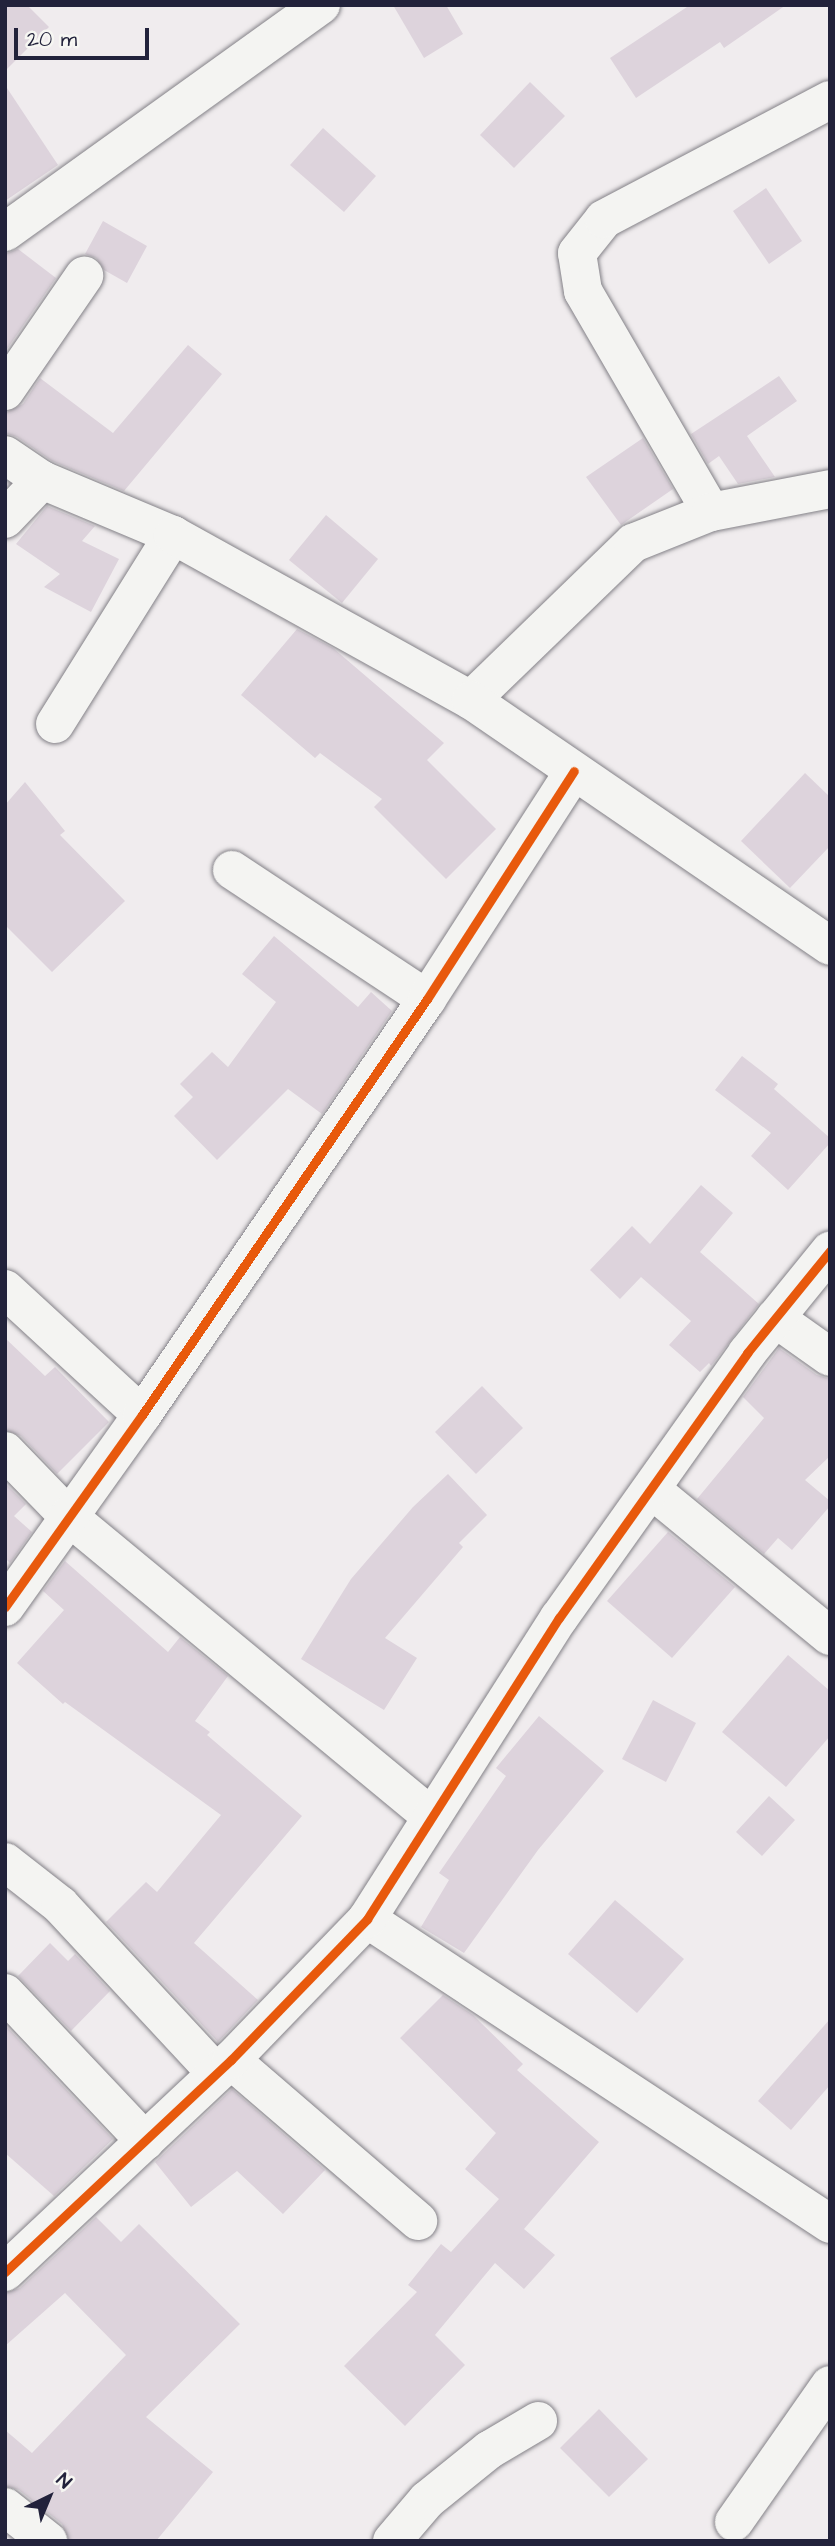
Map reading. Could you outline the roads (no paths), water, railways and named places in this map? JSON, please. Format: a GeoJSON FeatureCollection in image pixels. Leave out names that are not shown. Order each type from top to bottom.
{"type":"FeatureCollection","features":[{"type":"Feature","properties":{"kind":"street"},"geometry":{"type":"LineString","coordinates":[[5,232],[321,5]]}},
{"type":"Feature","properties":{"kind":"street"},"geometry":{"type":"LineString","coordinates":[[711,512],[583,291],[577,253],[604,219],[830,100]]}},
{"type":"Feature","properties":{"kind":"street"},"geometry":{"type":"LineString","coordinates":[[5,391],[84,276]]}},
{"type":"Feature","properties":{"kind":"street"},"geometry":{"type":"LineString","coordinates":[[5,455],[42,480],[173,535],[471,700],[830,946]]}},
{"type":"Feature","properties":{"kind":"street"},"geometry":{"type":"LineString","coordinates":[[5,519],[42,480]]}},
{"type":"Feature","properties":{"kind":"street"},"geometry":{"type":"LineString","coordinates":[[471,700],[633,543],[711,512],[830,489]]}},
{"type":"Feature","properties":{"kind":"street"},"geometry":{"type":"LineString","coordinates":[[55,724],[173,535]]}},
{"type":"Feature","properties":{"kind":"street"},"geometry":{"type":"LineString","coordinates":[[5,1606],[142,1415],[427,999],[574,771]]}},
{"type":"Feature","properties":{"kind":"street"},"geometry":{"type":"LineString","coordinates":[[232,870],[427,999]]}},
{"type":"Feature","properties":{"kind":"street"},"geometry":{"type":"LineString","coordinates":[[5,2272],[223,2067],[367,1919],[559,1618],[747,1353],[830,1251]]}},
{"type":"Feature","properties":{"kind":"street"},"geometry":{"type":"LineString","coordinates":[[5,1289],[142,1415]]}},
{"type":"Feature","properties":{"kind":"street"},"geometry":{"type":"LineString","coordinates":[[775,1318],[830,1357]]}},
{"type":"Feature","properties":{"kind":"street"},"geometry":{"type":"LineString","coordinates":[[5,1451],[68,1516],[432,1816]]}},
{"type":"Feature","properties":{"kind":"street"},"geometry":{"type":"LineString","coordinates":[[652,1490],[830,1636]]}},
{"type":"Feature","properties":{"kind":"street"},"geometry":{"type":"LineString","coordinates":[[5,1862],[60,1905],[223,2067],[418,2221]]}},
{"type":"Feature","properties":{"kind":"street"},"geometry":{"type":"LineString","coordinates":[[367,1919],[830,2224]]}},
{"type":"Feature","properties":{"kind":"street"},"geometry":{"type":"LineString","coordinates":[[5,1993],[145,2141]]}},
{"type":"Feature","properties":{"kind":"street"},"geometry":{"type":"LineString","coordinates":[[734,2522],[830,2385]]}},
{"type":"Feature","properties":{"kind":"street"},"geometry":{"type":"LineString","coordinates":[[392,2541],[428,2500],[488,2450],[538,2421]]}},
{"type":"Feature","properties":{"kind":"street"},"geometry":{"type":"LineString","coordinates":[[5,2507],[48,2541]]}}]}
